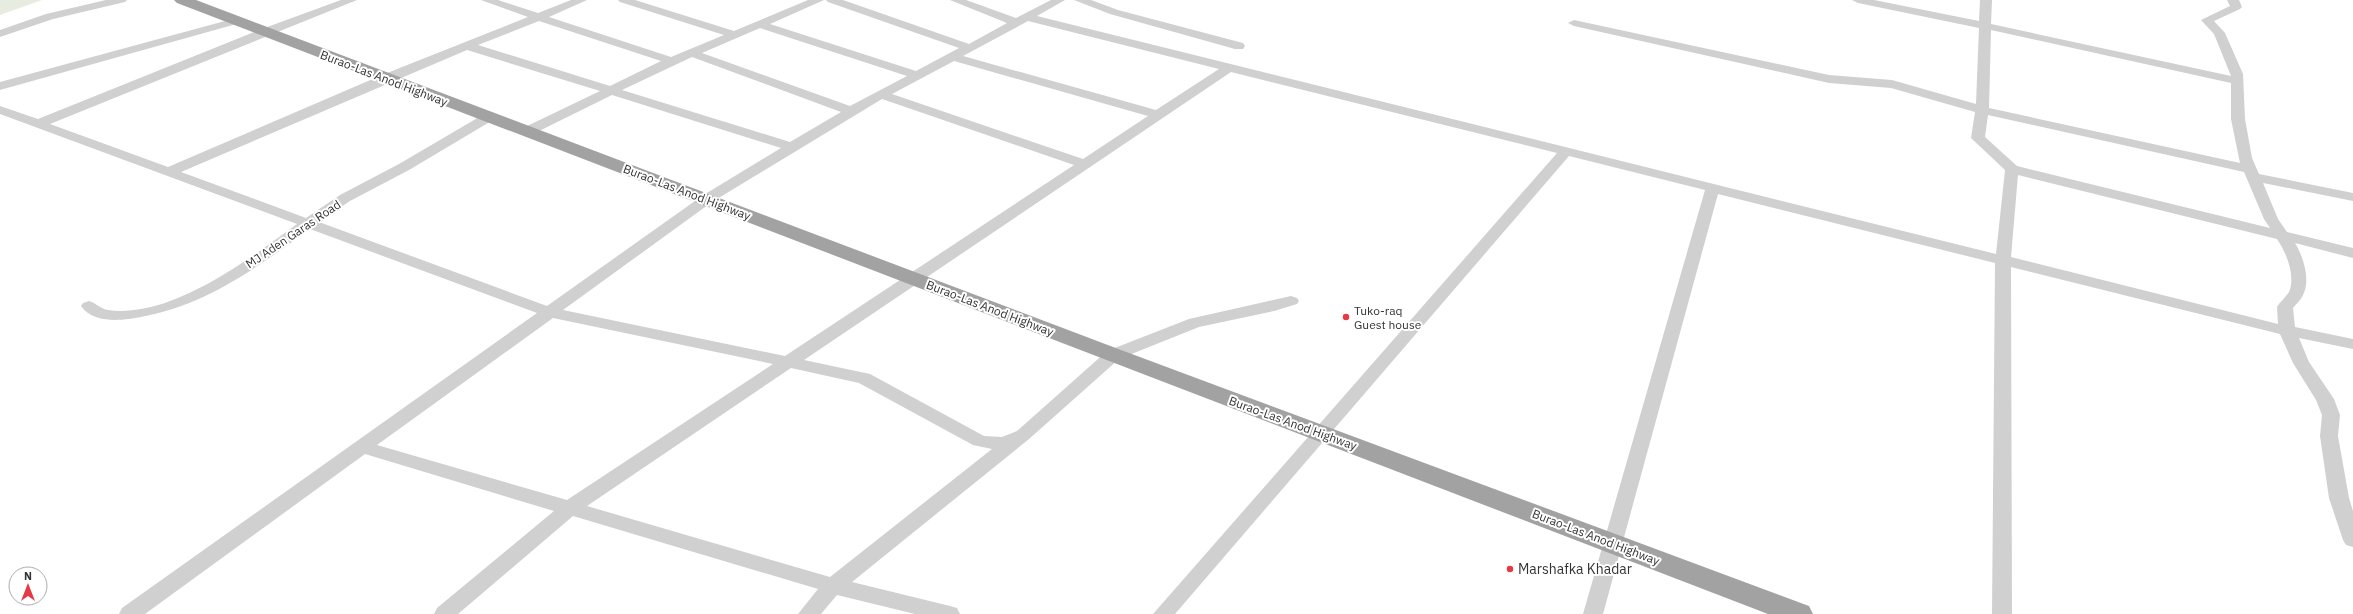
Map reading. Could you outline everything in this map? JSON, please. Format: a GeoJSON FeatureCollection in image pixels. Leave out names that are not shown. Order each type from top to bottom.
{"type":"FeatureCollection","features":[{"type":"Feature","properties":{"kind":"highway","name":"Burao-Las Anod Highway"},"geometry":{"type":"LineString","coordinates":[[182,0],[1113,355],[1799,614]]}},
{"type":"Feature","properties":{"kind":"street"},"geometry":{"type":"LineString","coordinates":[[0,34],[50,16],[121,0]]}},
{"type":"Feature","properties":{"kind":"street"},"geometry":{"type":"LineString","coordinates":[[38,124],[264,32],[351,0]]}},
{"type":"Feature","properties":{"kind":"street"},"geometry":{"type":"LineString","coordinates":[[487,0],[672,61]]}},
{"type":"Feature","properties":{"kind":"street"},"geometry":{"type":"LineString","coordinates":[[168,172],[386,78],[540,18],[581,0]]}},
{"type":"Feature","properties":{"kind":"street"},"geometry":{"type":"LineString","coordinates":[[624,0],[735,35]]}},
{"type":"Feature","properties":{"kind":"street"},"geometry":{"type":"LineString","coordinates":[[789,0],[806,5]]}},
{"type":"Feature","properties":{"kind":"street"},"geometry":{"type":"LineString","coordinates":[[528,131],[672,61],[818,0]]}},
{"type":"Feature","properties":{"kind":"street"},"geometry":{"type":"LineString","coordinates":[[832,0],[970,48]]}},
{"type":"Feature","properties":{"kind":"street"},"geometry":{"type":"LineString","coordinates":[[956,0],[1020,20],[1230,68],[2287,331],[2353,344]]}},
{"type":"Feature","properties":{"kind":"street"},"geometry":{"type":"LineString","coordinates":[[129,614],[707,199],[851,111],[1059,0]]}},
{"type":"Feature","properties":{"kind":"street"},"geometry":{"type":"LineString","coordinates":[[1080,0],[1114,12],[1239,46]]}},
{"type":"Feature","properties":{"kind":"street"},"geometry":{"type":"LineString","coordinates":[[1858,0],[2237,81]]}},
{"type":"Feature","properties":{"kind":"street"},"geometry":{"type":"LineString","coordinates":[[1986,0],[1982,110],[1978,138],[2012,169],[2281,234],[2353,253]]}},
{"type":"Feature","properties":{"kind":"street"},"geometry":{"type":"LineString","coordinates":[[2233,0],[2236,7],[2208,20],[2219,33],[2237,74],[2238,119],[2245,158],[2271,219],[2292,252],[2299,282],[2296,294],[2285,307],[2287,331],[2301,363],[2325,399],[2331,415],[2329,436],[2339,498],[2353,540]]}},
{"type":"Feature","properties":{"kind":"street"},"geometry":{"type":"LineString","coordinates":[[0,86],[236,21]]}},
{"type":"Feature","properties":{"kind":"street"},"geometry":{"type":"LineString","coordinates":[[1574,23],[1829,79],[1892,84],[1982,110],[2353,197]]}},
{"type":"Feature","properties":{"kind":"street"},"geometry":{"type":"LineString","coordinates":[[759,24],[918,76]]}},
{"type":"Feature","properties":{"kind":"street"},"geometry":{"type":"LineString","coordinates":[[467,46],[610,92],[791,147]]}},
{"type":"Feature","properties":{"kind":"street"},"geometry":{"type":"LineString","coordinates":[[692,53],[851,111]]}},
{"type":"Feature","properties":{"kind":"street"},"geometry":{"type":"LineString","coordinates":[[954,57],[1159,115]]}},
{"type":"Feature","properties":{"kind":"street"},"geometry":{"type":"LineString","coordinates":[[444,614],[570,508],[1230,68]]}},
{"type":"Feature","properties":{"kind":"street"},"geometry":{"type":"LineString","coordinates":[[882,95],[1086,164]]}},
{"type":"Feature","properties":{"kind":"street"},"geometry":{"type":"LineString","coordinates":[[0,110],[549,312],[864,378],[979,441],[1000,444],[1010,443],[1023,435]]}},
{"type":"Feature","properties":{"kind":"street","name":"MJ Aden Garas Road"},"geometry":{"type":"LineString","coordinates":[[90,306],[99,312],[116,315],[137,314],[172,306],[204,291],[347,197],[488,117]]}},
{"type":"Feature","properties":{"kind":"street"},"geometry":{"type":"LineString","coordinates":[[1163,614],[1566,151]]}},
{"type":"Feature","properties":{"kind":"street"},"geometry":{"type":"LineString","coordinates":[[2002,614],[2003,261],[2012,169]]}},
{"type":"Feature","properties":{"kind":"street"},"geometry":{"type":"LineString","coordinates":[[1593,614],[1713,188]]}},
{"type":"Feature","properties":{"kind":"street"},"geometry":{"type":"LineString","coordinates":[[808,614],[832,586],[1023,435],[1113,355],[1160,335],[1195,323],[1268,308],[1291,301]]}},
{"type":"Feature","properties":{"kind":"street"},"geometry":{"type":"LineString","coordinates":[[362,447],[832,586],[950,614]]}},
{"type":"Feature","properties":{"kind":"shaded area"},"geometry":{"type":"Polygon","coordinates":[[[0,0],[42,0],[0,15],[0,0]]]}},
{"type":"Feature","properties":{"kind":"place","name":"Tuko-raq Guest house"},"geometry":{"type":"Point","coordinates":[1346,317]}},
{"type":"Feature","properties":{"kind":"place","name":"Marshafka Khadar"},"geometry":{"type":"Point","coordinates":[1510,569]}}]}
